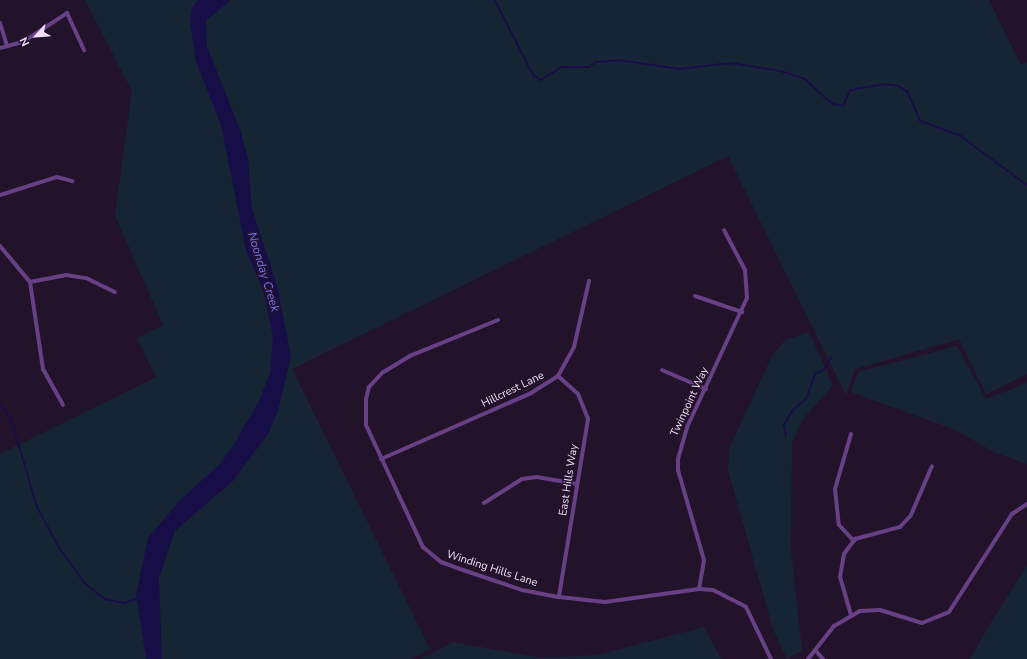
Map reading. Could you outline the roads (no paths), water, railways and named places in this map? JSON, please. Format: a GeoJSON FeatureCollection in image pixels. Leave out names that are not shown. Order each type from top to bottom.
{"type":"FeatureCollection","features":[{"type":"Feature","properties":{"kind":"street"},"geometry":{"type":"LineString","coordinates":[[0,48],[23,42],[67,13],[84,50]]}},
{"type":"Feature","properties":{"kind":"street"},"geometry":{"type":"LineString","coordinates":[[0,23],[7,46]]}},
{"type":"Feature","properties":{"kind":"street"},"geometry":{"type":"LineString","coordinates":[[0,195],[58,178],[72,181]]}},
{"type":"Feature","properties":{"kind":"street","name":"Twinpoint Way"},"geometry":{"type":"LineString","coordinates":[[699,589],[704,560],[678,470],[678,459],[686,431],[742,312],[747,277],[724,230]]}},
{"type":"Feature","properties":{"kind":"street"},"geometry":{"type":"LineString","coordinates":[[0,246],[30,282],[43,369],[63,405]]}},
{"type":"Feature","properties":{"kind":"street"},"geometry":{"type":"LineString","coordinates":[[30,282],[66,275],[86,278],[114,292]]}},
{"type":"Feature","properties":{"kind":"street","name":"Hillcrest Lane"},"geometry":{"type":"LineString","coordinates":[[381,458],[531,393],[558,376],[574,347],[589,281]]}},
{"type":"Feature","properties":{"kind":"street"},"geometry":{"type":"LineString","coordinates":[[695,296],[742,312]]}},
{"type":"Feature","properties":{"kind":"street","name":"Winding Hills Lane"},"geometry":{"type":"LineString","coordinates":[[498,320],[410,356],[375,379],[366,398],[364,415],[381,458],[417,537],[430,554],[441,562],[508,586],[559,597],[605,602],[699,589],[728,596],[746,607],[771,659]]}},
{"type":"Feature","properties":{"kind":"street"},"geometry":{"type":"LineString","coordinates":[[662,370],[706,390]]}},
{"type":"Feature","properties":{"kind":"street","name":"East Hills Way"},"geometry":{"type":"LineString","coordinates":[[558,376],[578,394],[588,419],[559,597]]}},
{"type":"Feature","properties":{"kind":"street"},"geometry":{"type":"LineString","coordinates":[[851,434],[835,489],[838,526],[854,541]]}},
{"type":"Feature","properties":{"kind":"street"},"geometry":{"type":"LineString","coordinates":[[851,615],[840,568],[854,541],[900,527],[911,515],[932,466]]}},
{"type":"Feature","properties":{"kind":"street"},"geometry":{"type":"LineString","coordinates":[[484,503],[522,479],[537,477],[578,484]]}},
{"type":"Feature","properties":{"kind":"street"},"geometry":{"type":"LineString","coordinates":[[808,659],[816,651],[834,626],[851,615],[880,610],[922,623],[944,615],[958,602],[1012,514],[1027,504]]}},
{"type":"Feature","properties":{"kind":"street"},"geometry":{"type":"LineString","coordinates":[[816,651],[823,659]]}},
{"type":"Feature","properties":{"kind":"water"},"geometry":{"type":"Polygon","coordinates":[[[198,0],[231,0],[206,21],[207,46],[241,132],[248,159],[252,209],[277,285],[291,356],[278,411],[268,434],[233,481],[175,531],[159,578],[162,659],[146,659],[136,595],[148,538],[181,499],[220,464],[234,444],[259,401],[270,373],[273,337],[263,290],[246,250],[221,125],[196,62],[190,22],[192,8],[198,0]]]}},
{"type":"Feature","properties":{"kind":"waterway","name":"Noonday Creek"},"geometry":{"type":"LineString","coordinates":[[495,0],[534,76],[541,80],[562,67],[589,67],[596,62],[619,60],[679,69],[731,63],[781,71],[805,79],[833,104],[843,106],[850,91],[855,89],[886,84],[899,86],[908,92],[921,121],[961,136],[1027,185]]}},
{"type":"Feature","properties":{"kind":"waterway"},"geometry":{"type":"LineString","coordinates":[[786,436],[784,425],[793,410],[806,399],[815,374],[824,370],[831,358]]}},
{"type":"Feature","properties":{"kind":"waterway"},"geometry":{"type":"LineString","coordinates":[[0,404],[11,418],[37,506],[59,547],[85,583],[105,599],[124,603],[137,599]]}}]}
